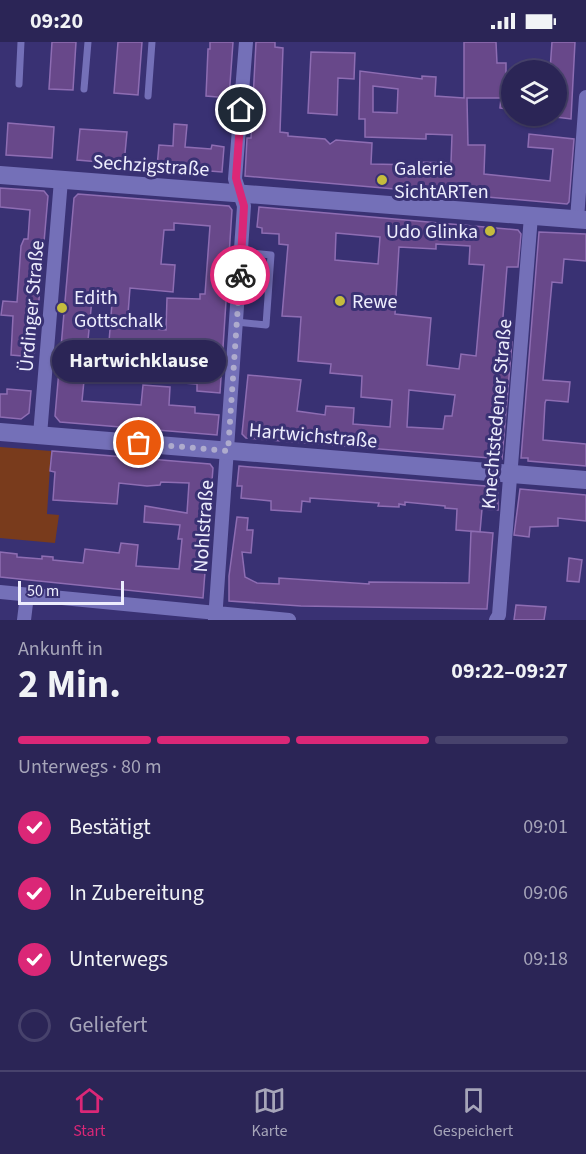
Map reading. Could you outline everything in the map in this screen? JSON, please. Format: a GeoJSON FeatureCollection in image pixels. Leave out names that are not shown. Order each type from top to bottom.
{"type":"FeatureCollection","features":[{"type":"Feature","properties":{"kind":"street","name":"Nohlstraße"},"geometry":{"type":"LineString","coordinates":[[216,617],[244,206],[236,178],[246,42]]}},
{"type":"Feature","properties":{"kind":"street"},"geometry":{"type":"LineString","coordinates":[[581,220],[586,97]]}},
{"type":"Feature","properties":{"kind":"street","name":"Sechzigstraße"},"geometry":{"type":"LineString","coordinates":[[0,175],[581,220]]}},
{"type":"Feature","properties":{"kind":"street","name":"Ürdinger Straße"},"geometry":{"type":"LineString","coordinates":[[40,435],[61,180]]}},
{"type":"Feature","properties":{"kind":"street","name":"Knechtstedener Straße"},"geometry":{"type":"LineString","coordinates":[[498,618],[531,216]]}},
{"type":"Feature","properties":{"kind":"street","name":"Hartwichstraße"},"geometry":{"type":"LineString","coordinates":[[0,432],[586,480]]}},
{"type":"Feature","properties":{"kind":"street"},"geometry":{"type":"LineString","coordinates":[[0,592],[216,617],[289,620]]}},
{"type":"Feature","properties":{"kind":"street"},"geometry":{"type":"LineString","coordinates":[[24,620],[27,595]]}},
{"type":"Feature","properties":{"kind":"lane"},"geometry":{"type":"LineString","coordinates":[[18,84],[21,42]]}},
{"type":"Feature","properties":{"kind":"lane"},"geometry":{"type":"LineString","coordinates":[[84,89],[88,42]]}},
{"type":"Feature","properties":{"kind":"lane"},"geometry":{"type":"LineString","coordinates":[[148,96],[152,42]]}},
{"type":"Feature","properties":{"kind":"lane"},"geometry":{"type":"LineString","coordinates":[[236,322],[266,325],[271,255],[241,252]]}},
{"type":"Feature","properties":{"kind":"shaded area"},"geometry":{"type":"Polygon","coordinates":[[[0,447],[51,451],[47,514],[59,515],[55,543],[0,538],[0,447]]]}},
{"type":"Feature","properties":{"kind":"building"},"geometry":{"type":"Polygon","coordinates":[[[52,42],[76,42],[73,90],[49,89],[52,42]]]}},
{"type":"Feature","properties":{"kind":"building"},"geometry":{"type":"Polygon","coordinates":[[[118,42],[142,42],[138,95],[114,93],[118,42]]]}},
{"type":"Feature","properties":{"kind":"building"},"geometry":{"type":"Polygon","coordinates":[[[210,42],[233,42],[229,98],[206,96],[210,42]]]}},
{"type":"Feature","properties":{"kind":"building"},"geometry":{"type":"Polygon","coordinates":[[[256,42],[275,42],[275,47],[283,48],[280,132],[288,133],[288,136],[325,139],[330,144],[336,140],[372,143],[371,164],[451,163],[452,135],[426,134],[426,139],[365,137],[365,119],[359,119],[360,71],[422,79],[422,76],[436,77],[435,96],[464,98],[464,42],[496,42],[497,63],[501,63],[501,98],[467,98],[468,145],[485,145],[484,174],[550,181],[553,149],[528,147],[529,134],[574,139],[569,202],[567,204],[245,176],[247,138],[251,138],[256,42]],[[373,86],[373,112],[397,113],[398,89],[373,86]]]}},
{"type":"Feature","properties":{"kind":"building"},"geometry":{"type":"Polygon","coordinates":[[[552,42],[575,42],[571,119],[567,118],[567,60],[551,60],[552,42]]]}},
{"type":"Feature","properties":{"kind":"building"},"geometry":{"type":"Polygon","coordinates":[[[311,52],[355,53],[354,79],[338,78],[337,115],[308,113],[311,52]]]}},
{"type":"Feature","properties":{"kind":"building"},"geometry":{"type":"Polygon","coordinates":[[[8,123],[54,127],[52,158],[6,155],[8,123]]]}},
{"type":"Feature","properties":{"kind":"building"},"geometry":{"type":"Polygon","coordinates":[[[174,124],[187,125],[185,147],[211,149],[212,145],[224,147],[222,172],[157,167],[159,145],[173,146],[174,124]]]}},
{"type":"Feature","properties":{"kind":"building"},"geometry":{"type":"Polygon","coordinates":[[[80,129],[127,132],[124,164],[77,160],[80,129]]]}},
{"type":"Feature","properties":{"kind":"building"},"geometry":{"type":"Polygon","coordinates":[[[0,188],[44,191],[48,196],[34,357],[11,355],[13,316],[1,315],[3,301],[17,302],[21,246],[24,239],[28,239],[30,210],[0,207],[0,188]]]}},
{"type":"Feature","properties":{"kind":"building"},"geometry":{"type":"Polygon","coordinates":[[[78,194],[229,206],[232,210],[220,393],[197,391],[197,384],[170,382],[171,369],[199,371],[200,348],[135,343],[134,357],[108,355],[113,290],[93,289],[82,401],[141,405],[143,385],[170,387],[169,405],[195,407],[195,413],[219,415],[217,435],[60,422],[55,416],[74,198],[78,194]],[[174,223],[174,230],[164,230],[161,264],[175,265],[173,292],[130,288],[127,327],[166,330],[167,298],[200,299],[200,294],[205,294],[210,226],[174,223]]]}},
{"type":"Feature","properties":{"kind":"building"},"geometry":{"type":"Polygon","coordinates":[[[259,207],[518,230],[521,234],[518,267],[507,267],[501,342],[512,342],[502,459],[246,438],[242,434],[248,375],[301,380],[297,411],[325,415],[326,406],[354,408],[353,424],[390,427],[392,400],[361,397],[362,376],[330,373],[331,364],[298,361],[301,317],[282,316],[288,245],[279,244],[279,234],[262,233],[262,228],[257,227],[259,207]],[[336,233],[335,260],[378,264],[380,237],[336,233]],[[436,244],[436,249],[399,247],[395,314],[431,318],[427,365],[459,369],[461,354],[476,356],[484,265],[469,264],[470,246],[436,244]],[[409,390],[407,427],[443,429],[445,416],[452,416],[455,395],[409,390]]]}},
{"type":"Feature","properties":{"kind":"building"},"geometry":{"type":"Polygon","coordinates":[[[539,232],[586,234],[586,261],[564,259],[562,283],[552,282],[543,380],[570,382],[568,402],[546,400],[543,440],[586,444],[586,466],[528,461],[528,458],[521,458],[539,232]]]}},
{"type":"Feature","properties":{"kind":"building"},"geometry":{"type":"Polygon","coordinates":[[[7,389],[31,391],[29,413],[21,419],[0,417],[0,394],[7,394],[7,389]]]}},
{"type":"Feature","properties":{"kind":"building"},"geometry":{"type":"Polygon","coordinates":[[[52,451],[210,464],[213,468],[203,598],[0,577],[0,552],[17,554],[17,557],[42,559],[42,556],[53,557],[53,560],[83,563],[85,549],[119,553],[121,543],[138,545],[136,566],[179,569],[182,539],[178,539],[180,525],[144,522],[145,506],[187,513],[189,483],[161,482],[160,485],[147,486],[119,483],[117,504],[53,500],[55,472],[50,471],[52,451]]]}},
{"type":"Feature","properties":{"kind":"building"},"geometry":{"type":"Polygon","coordinates":[[[239,466],[498,487],[498,510],[482,509],[480,532],[456,530],[457,509],[445,508],[445,506],[405,502],[405,505],[399,504],[399,507],[378,506],[379,503],[310,498],[310,502],[302,501],[301,512],[271,510],[271,501],[241,498],[242,486],[237,486],[239,466]]]}},
{"type":"Feature","properties":{"kind":"building"},"geometry":{"type":"Polygon","coordinates":[[[520,489],[586,495],[586,521],[558,518],[558,526],[530,527],[529,537],[514,535],[520,489]]]}},
{"type":"Feature","properties":{"kind":"building"},"geometry":{"type":"Polygon","coordinates":[[[237,517],[248,518],[247,530],[253,530],[251,553],[242,552],[245,577],[257,583],[279,584],[279,578],[369,584],[369,582],[469,583],[471,531],[493,533],[487,609],[301,606],[229,601],[229,576],[237,517]]]}},
{"type":"Feature","properties":{"kind":"building"},"geometry":{"type":"Polygon","coordinates":[[[569,558],[582,560],[579,582],[567,581],[569,558]]]}},
{"type":"Feature","properties":{"kind":"building"},"geometry":{"type":"Polygon","coordinates":[[[516,605],[546,607],[544,620],[514,620],[516,605]]]}},
{"type":"Feature","properties":{"kind":"way so far"},"geometry":{"type":"LineString","coordinates":[[139,443],[228,451],[240,275]]}},
{"type":"Feature","properties":{"kind":"place","name":"Galerie SichtARTen"},"geometry":{"type":"Point","coordinates":[382,180]}},
{"type":"Feature","properties":{"kind":"place","name":"Udo Glinka"},"geometry":{"type":"Point","coordinates":[490,231]}},
{"type":"Feature","properties":{"kind":"place","name":"Rewe"},"geometry":{"type":"Point","coordinates":[340,301]}},
{"type":"Feature","properties":{"kind":"place","name":"Edith Gottschalk"},"geometry":{"type":"Point","coordinates":[62,308]}},
{"type":"Feature","properties":{"kind":"place","name":"Hartwichklause"},"geometry":{"type":"Point","coordinates":[139,443]}},
{"type":"Feature","properties":{"kind":"route"},"geometry":{"type":"LineString","coordinates":[[240,275],[244,206],[236,178],[241,110]]}}]}
